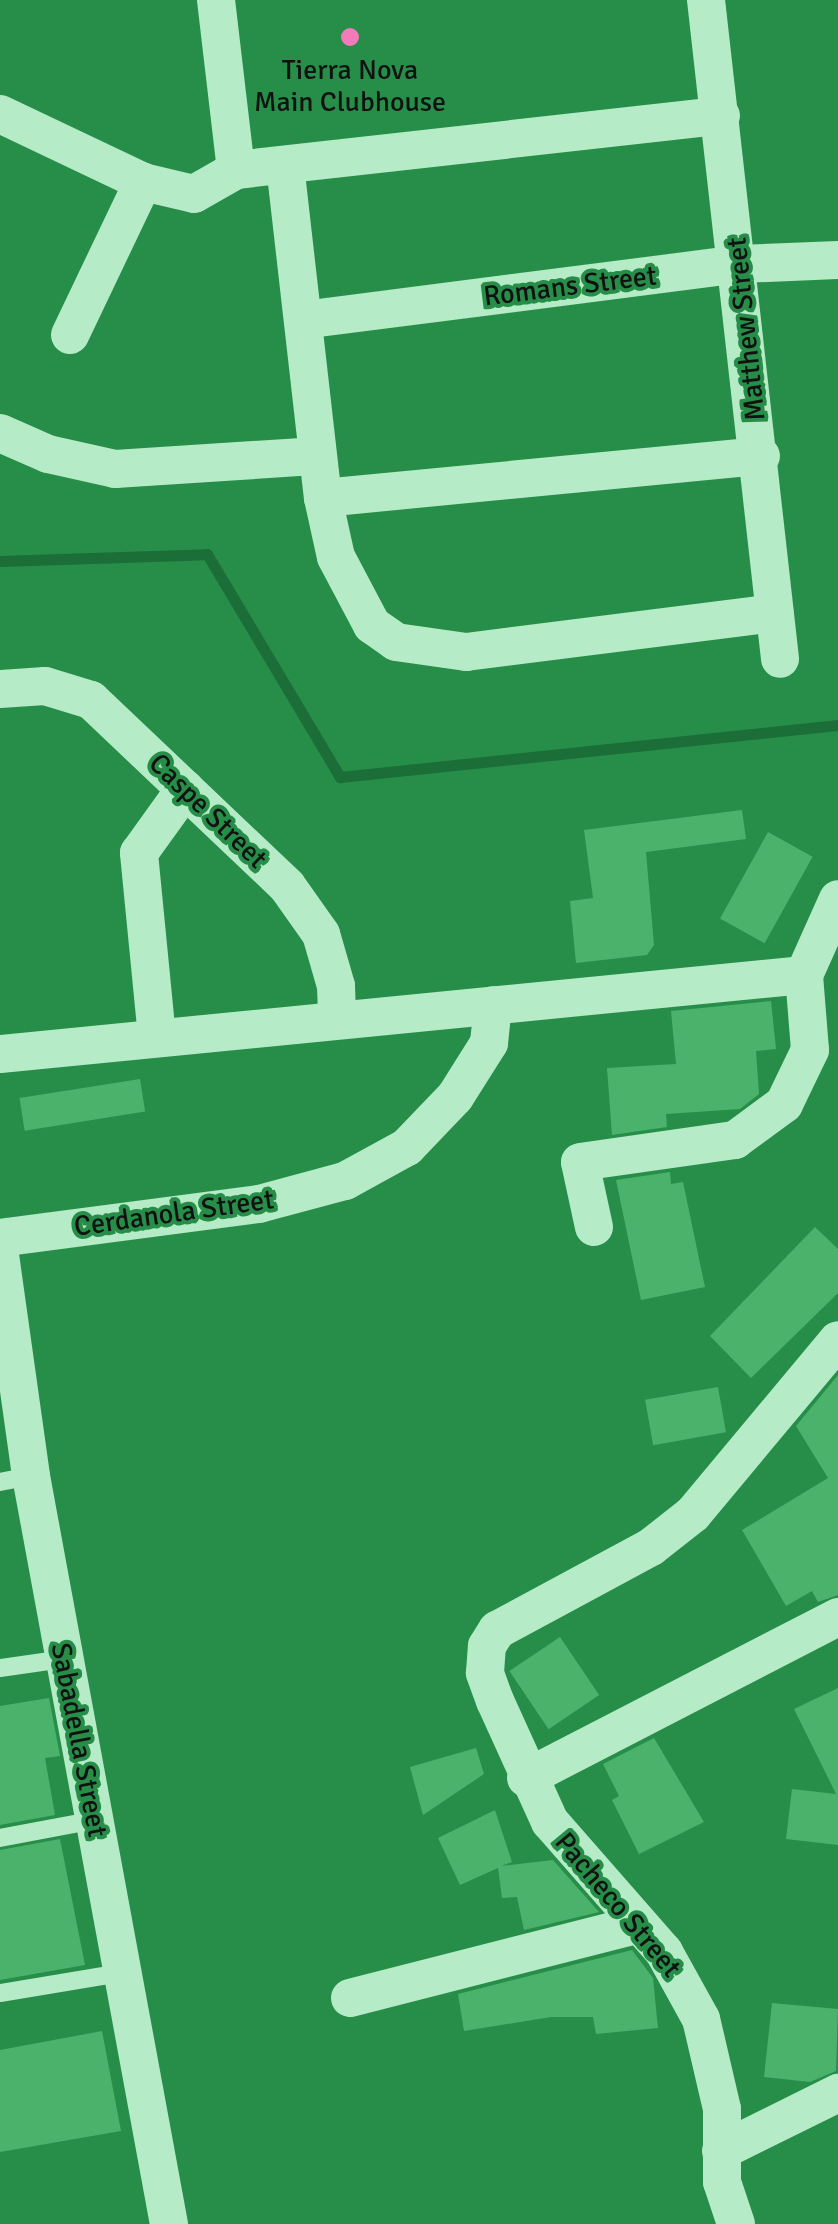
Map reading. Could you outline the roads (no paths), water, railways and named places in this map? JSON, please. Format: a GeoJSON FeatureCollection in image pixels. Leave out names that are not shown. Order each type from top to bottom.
{"type":"FeatureCollection","features":[{"type":"Feature","properties":{"kind":"street"},"geometry":{"type":"LineString","coordinates":[[216,0],[236,170]]}},
{"type":"Feature","properties":{"kind":"street","name":"Matthew Street"},"geometry":{"type":"LineString","coordinates":[[706,0],[740,264],[780,659]]}},
{"type":"Feature","properties":{"kind":"street"},"geometry":{"type":"LineString","coordinates":[[0,114],[143,182],[194,194],[236,170],[721,116]]}},
{"type":"Feature","properties":{"kind":"street"},"geometry":{"type":"LineString","coordinates":[[285,165],[323,498],[353,598],[372,625],[396,642],[430,651],[466,652],[775,613]]}},
{"type":"Feature","properties":{"kind":"street"},"geometry":{"type":"LineString","coordinates":[[70,335],[143,182]]}},
{"type":"Feature","properties":{"kind":"street","name":"Romans Street"},"geometry":{"type":"LineString","coordinates":[[302,320],[740,264],[838,260]]}},
{"type":"Feature","properties":{"kind":"street"},"geometry":{"type":"LineString","coordinates":[[0,433],[48,454],[115,469],[318,456]]}},
{"type":"Feature","properties":{"kind":"street"},"geometry":{"type":"LineString","coordinates":[[323,498],[760,456]]}},
{"type":"Feature","properties":{"kind":"street","name":"Caspe Street"},"geometry":{"type":"LineString","coordinates":[[0,689],[45,686],[90,700],[287,886],[321,934],[336,986],[337,1018]]}},
{"type":"Feature","properties":{"kind":"street"},"geometry":{"type":"LineString","coordinates":[[158,1037],[140,854],[185,788]]}},
{"type":"Feature","properties":{"kind":"street"},"geometry":{"type":"LineString","coordinates":[[594,1227],[580,1162],[735,1140],[784,1104],[810,1050],[804,975],[838,898]]}},
{"type":"Feature","properties":{"kind":"street"},"geometry":{"type":"LineString","coordinates":[[0,1054],[804,975]]}},
{"type":"Feature","properties":{"kind":"street","name":"Cerdanola Street"},"geometry":{"type":"LineString","coordinates":[[0,1238],[258,1204],[345,1180],[406,1147],[455,1097],[489,1044],[493,1005]]}},
{"type":"Feature","properties":{"kind":"street","name":"Sabadella Street"},"geometry":{"type":"LineString","coordinates":[[0,1255],[16,1479],[64,1659],[169,2224]]}},
{"type":"Feature","properties":{"kind":"street","name":"Pacheco Street"},"geometry":{"type":"LineString","coordinates":[[736,2224],[722,2182],[722,2109],[701,2019],[664,1952],[582,1865],[526,1778],[485,1673],[486,1646],[497,1630],[652,1547],[693,1514],[838,1340]]}},
{"type":"Feature","properties":{"kind":"street"},"geometry":{"type":"LineString","coordinates":[[526,1778],[838,1617]]}},
{"type":"Feature","properties":{"kind":"street"},"geometry":{"type":"LineString","coordinates":[[350,1998],[637,1925]]}},
{"type":"Feature","properties":{"kind":"street"},"geometry":{"type":"LineString","coordinates":[[721,2151],[838,2094]]}},
{"type":"Feature","properties":{"kind":"lane"},"geometry":{"type":"LineString","coordinates":[[0,1668],[64,1659]]}},
{"type":"Feature","properties":{"kind":"lane"},"geometry":{"type":"LineString","coordinates":[[0,1838],[94,1820]]}},
{"type":"Feature","properties":{"kind":"lane"},"geometry":{"type":"LineString","coordinates":[[0,1993],[121,1972]]}},
{"type":"Feature","properties":{"kind":"waterway"},"geometry":{"type":"LineString","coordinates":[[0,561],[207,554],[340,777],[838,725]]}},
{"type":"Feature","properties":{"kind":"place","name":"Tierra Nova Main Clubhouse"},"geometry":{"type":"Point","coordinates":[350,37]}}]}
